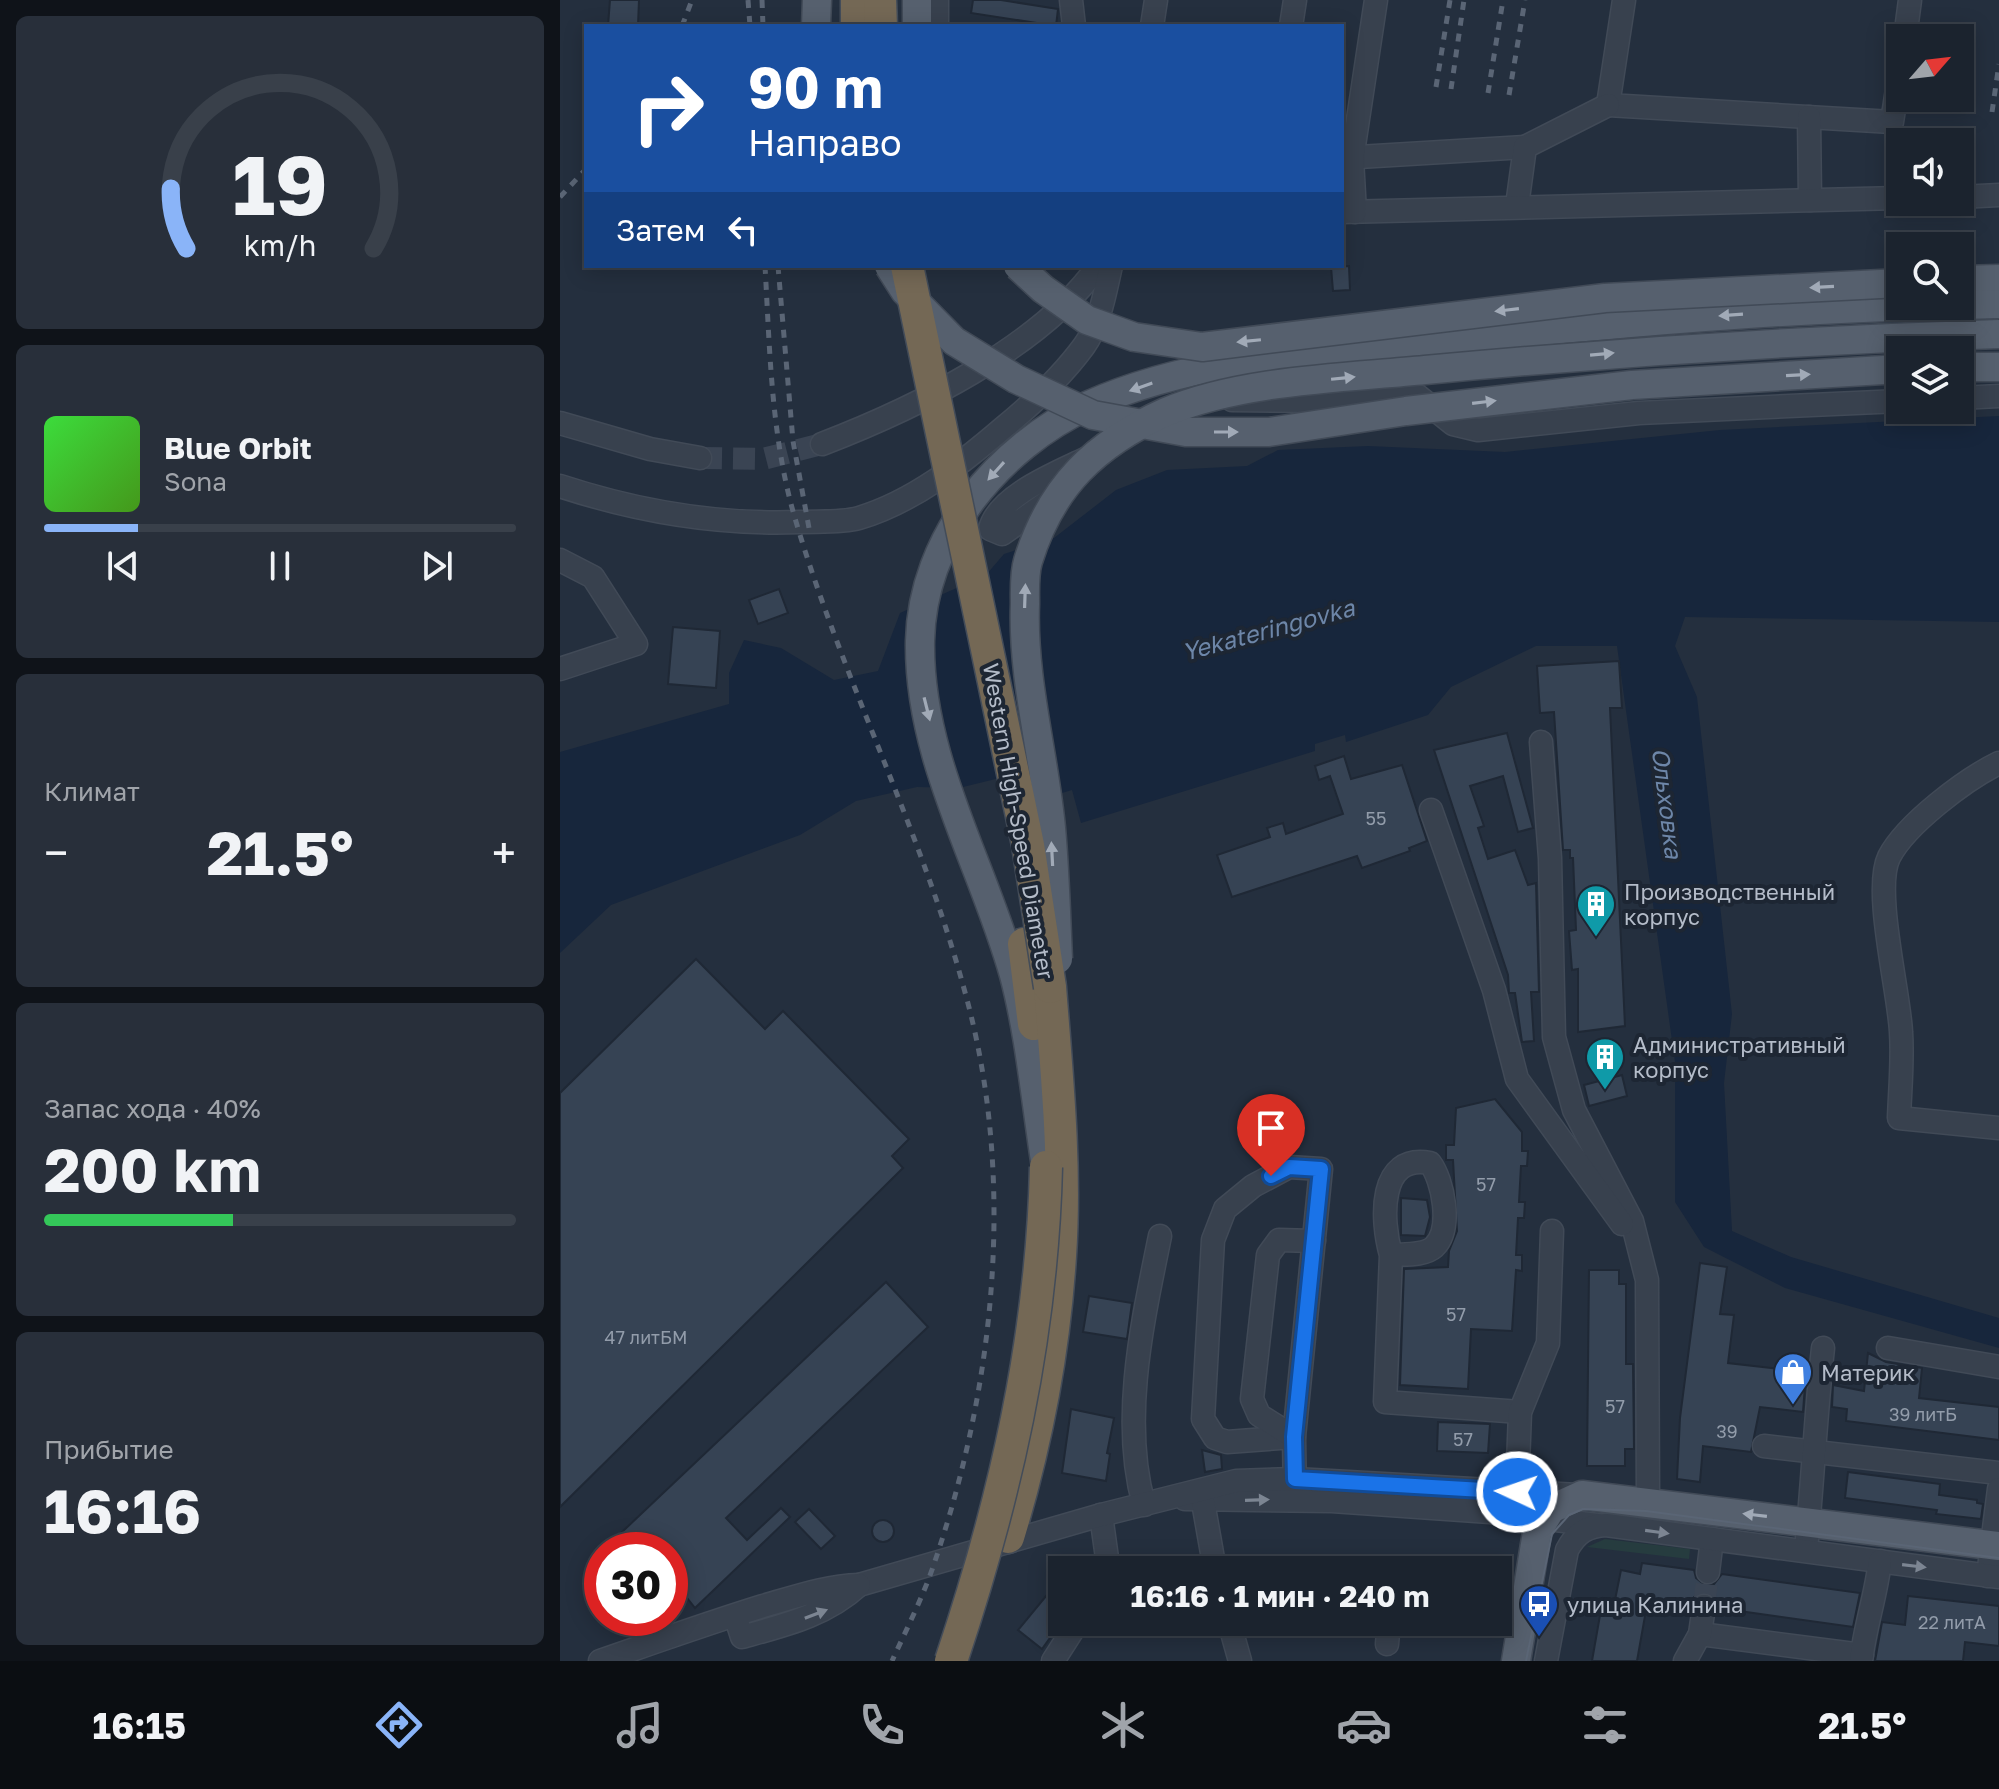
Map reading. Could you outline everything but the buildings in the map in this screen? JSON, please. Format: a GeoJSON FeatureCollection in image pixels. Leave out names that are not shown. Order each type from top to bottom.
{"type":"FeatureCollection","features":[{"type":"Feature","properties":{"kind":"highway"},"geometry":{"type":"LineString","coordinates":[[857,0],[857,24]]}},
{"type":"Feature","properties":{"kind":"highway"},"geometry":{"type":"LineString","coordinates":[[882,0],[884,24]]}},
{"type":"Feature","properties":{"kind":"highway","name":"Western High-Speed Diameter"},"geometry":{"type":"LineString","coordinates":[[900,269],[1028,845],[1044,938],[1059,1097],[1060,1254],[1047,1377],[1019,1499],[989,1604],[968,1661]]}},
{"type":"Feature","properties":{"kind":"highway","name":"Western High-Speed Diameter"},"geometry":{"type":"LineString","coordinates":[[900,269],[1008,853],[1038,1056],[1046,1167],[1044,1256],[1016,1433],[979,1579],[951,1661]]}},
{"type":"Feature","properties":{"kind":"main road"},"geometry":{"type":"LineString","coordinates":[[816,24],[817,0]]}},
{"type":"Feature","properties":{"kind":"main road"},"geometry":{"type":"LineString","coordinates":[[917,0],[917,24]]}},
{"type":"Feature","properties":{"kind":"main road"},"geometry":{"type":"LineString","coordinates":[[1020,268],[1043,289],[1087,320],[1134,337],[1202,347],[1605,298],[1886,284]]}},
{"type":"Feature","properties":{"kind":"main road"},"geometry":{"type":"LineString","coordinates":[[900,269],[905,291],[954,341],[1016,379],[1093,415],[1186,432],[1269,432],[1406,411],[1632,385],[1886,370]]}},
{"type":"Feature","properties":{"kind":"main road"},"geometry":{"type":"LineString","coordinates":[[1974,280],[1999,279]]}},
{"type":"Feature","properties":{"kind":"main road"},"geometry":{"type":"LineString","coordinates":[[1974,305],[1999,304]]}},
{"type":"Feature","properties":{"kind":"main road"},"geometry":{"type":"LineString","coordinates":[[1046,1167],[1014,976],[950,799],[923,696],[920,641],[925,591],[945,541],[970,501],[1008,459],[1057,422],[1091,404],[1159,381],[1308,353],[1642,321],[1886,308]]}},
{"type":"Feature","properties":{"kind":"main road"},"geometry":{"type":"LineString","coordinates":[[1059,1097],[1060,988],[1051,829],[1024,637],[1026,566],[1044,513],[1085,462],[1126,432],[1169,411],[1231,394],[1314,381],[1645,350],[1999,334]]}},
{"type":"Feature","properties":{"kind":"main road"},"geometry":{"type":"LineString","coordinates":[[1974,367],[1999,367]]}},
{"type":"Feature","properties":{"kind":"main road"},"geometry":{"type":"LineString","coordinates":[[1516,1661],[1537,1532],[1560,1514],[1648,1501],[1996,1546]]}},
{"type":"Feature","properties":{"kind":"street"},"geometry":{"type":"LineString","coordinates":[[937,0],[937,24]]}},
{"type":"Feature","properties":{"kind":"street"},"geometry":{"type":"LineString","coordinates":[[1071,0],[1074,24]]}},
{"type":"Feature","properties":{"kind":"street"},"geometry":{"type":"LineString","coordinates":[[1152,24],[1156,0]]}},
{"type":"Feature","properties":{"kind":"street"},"geometry":{"type":"LineString","coordinates":[[1291,24],[1295,0]]}},
{"type":"Feature","properties":{"kind":"street"},"geometry":{"type":"LineString","coordinates":[[1376,0],[1347,158],[1348,212],[1886,198]]}},
{"type":"Feature","properties":{"kind":"street"},"geometry":{"type":"LineString","coordinates":[[1608,105],[1624,0]]}},
{"type":"Feature","properties":{"kind":"street"},"geometry":{"type":"LineString","coordinates":[[1907,24],[1910,0]]}},
{"type":"Feature","properties":{"kind":"street"},"geometry":{"type":"LineString","coordinates":[[1347,158],[1525,147],[1608,105],[1892,122],[1894,112]]}},
{"type":"Feature","properties":{"kind":"street"},"geometry":{"type":"LineString","coordinates":[[1809,117],[1810,200]]}},
{"type":"Feature","properties":{"kind":"street"},"geometry":{"type":"LineString","coordinates":[[1517,206],[1525,147]]}},
{"type":"Feature","properties":{"kind":"street"},"geometry":{"type":"LineString","coordinates":[[1974,196],[1999,195]]}},
{"type":"Feature","properties":{"kind":"street"},"geometry":{"type":"LineString","coordinates":[[822,444],[883,421],[955,382],[1068,302],[1096,268]]}},
{"type":"Feature","properties":{"kind":"street"},"geometry":{"type":"LineString","coordinates":[[560,486],[620,505],[687,518],[752,523],[858,519],[902,500],[966,459],[1019,415],[1085,345],[1103,303],[1111,268]]}},
{"type":"Feature","properties":{"kind":"street"},"geometry":{"type":"LineString","coordinates":[[1118,445],[1002,534],[990,529],[994,516],[1037,481],[1118,445],[1228,400],[1316,401],[1413,392],[1453,424],[1478,430],[1639,413],[1886,402]]}},
{"type":"Feature","properties":{"kind":"street"},"geometry":{"type":"LineString","coordinates":[[1974,397],[1999,396]]}},
{"type":"Feature","properties":{"kind":"street"},"geometry":{"type":"LineString","coordinates":[[560,423],[650,449],[700,458]]}},
{"type":"Feature","properties":{"kind":"street"},"geometry":{"type":"LineString","coordinates":[[560,560],[593,577],[636,644],[560,669]]}},
{"type":"Feature","properties":{"kind":"street"},"geometry":{"type":"LineString","coordinates":[[1541,742],[1550,858],[1554,1037],[1559,1064],[1574,1110],[1636,1234],[1647,1280],[1648,1501]]}},
{"type":"Feature","properties":{"kind":"street"},"geometry":{"type":"LineString","coordinates":[[1999,763],[1947,798],[1908,832],[1888,859],[1883,889],[1901,1036],[1899,1118],[1999,1128]]}},
{"type":"Feature","properties":{"kind":"street"},"geometry":{"type":"LineString","coordinates":[[1431,810],[1494,990],[1517,1079],[1616,1218],[1636,1234]]}},
{"type":"Feature","properties":{"kind":"street"},"geometry":{"type":"LineString","coordinates":[[1294,1437],[1227,1442],[1215,1438],[1207,1430],[1203,1419],[1213,1240],[1225,1209],[1253,1186],[1289,1167],[1321,1169],[1294,1437],[1295,1489]]}},
{"type":"Feature","properties":{"kind":"street"},"geometry":{"type":"LineString","coordinates":[[1546,1661],[1560,1514],[1520,1412],[1548,1343],[1552,1231]]}},
{"type":"Feature","properties":{"kind":"street"},"geometry":{"type":"LineString","coordinates":[[1144,1505],[1137,1482],[1135,1363],[1160,1236]]}},
{"type":"Feature","properties":{"kind":"street"},"geometry":{"type":"LineString","coordinates":[[1294,1437],[1259,1415],[1252,1399],[1268,1255],[1279,1240],[1314,1241]]}},
{"type":"Feature","properties":{"kind":"street"},"geometry":{"type":"LineString","coordinates":[[1391,1255],[1385,1402],[1520,1412]]}},
{"type":"Feature","properties":{"kind":"street"},"geometry":{"type":"LineString","coordinates":[[1805,1552],[1817,1452],[1816,1416],[1823,1348]]}},
{"type":"Feature","properties":{"kind":"street"},"geometry":{"type":"LineString","coordinates":[[1888,1348],[1999,1367]]}},
{"type":"Feature","properties":{"kind":"street"},"geometry":{"type":"LineString","coordinates":[[1764,1446],[1999,1473]]}},
{"type":"Feature","properties":{"kind":"street"},"geometry":{"type":"LineString","coordinates":[[600,1661],[630,1656],[735,1615],[742,1637],[820,1614],[841,1602],[859,1585],[1101,1515],[1180,1498],[1202,1488],[1236,1481],[1560,1514],[1712,1539],[1994,1576],[1999,1489]]}},
{"type":"Feature","properties":{"kind":"street"},"geometry":{"type":"LineString","coordinates":[[1180,1498],[1203,1502],[1295,1489],[1560,1514]]}},
{"type":"Feature","properties":{"kind":"street"},"geometry":{"type":"LineString","coordinates":[[1203,1502],[1213,1556]]}},
{"type":"Feature","properties":{"kind":"street"},"geometry":{"type":"LineString","coordinates":[[1101,1515],[1107,1556]]}},
{"type":"Feature","properties":{"kind":"street"},"geometry":{"type":"LineString","coordinates":[[1708,1572],[1712,1539]]}},
{"type":"Feature","properties":{"kind":"street"},"geometry":{"type":"LineString","coordinates":[[1700,1634],[1862,1658],[1880,1561]]}},
{"type":"Feature","properties":{"kind":"street"},"geometry":{"type":"LineString","coordinates":[[1685,1661],[1700,1634],[1704,1606]]}},
{"type":"Feature","properties":{"kind":"street"},"geometry":{"type":"LineString","coordinates":[[1053,1661],[1069,1636]]}},
{"type":"Feature","properties":{"kind":"street"},"geometry":{"type":"LineString","coordinates":[[1233,1636],[1240,1661]]}},
{"type":"Feature","properties":{"kind":"green space"},"geometry":{"type":"Polygon","coordinates":[[[1605,1539],[1690,1549],[1689,1559],[1587,1547],[1605,1539]]]}},
{"type":"Feature","properties":{"kind":"water"},"geometry":{"type":"Polygon","coordinates":[[[1999,416],[1999,622],[1685,617],[1675,646],[1697,697],[1732,1014],[1724,1083],[1732,1231],[1791,1257],[1999,1318],[1999,1348],[1785,1288],[1704,1247],[1675,1202],[1675,1062],[1617,646],[1536,646],[1451,687],[1428,715],[1346,742],[1345,735],[1315,744],[1315,751],[1081,823],[1072,790],[1052,796],[1036,769],[959,788],[917,787],[856,801],[800,835],[611,905],[560,953],[560,752],[729,704],[729,673],[744,640],[781,648],[834,680],[878,671],[900,613],[986,575],[1004,554],[1054,538],[1116,490],[1167,470],[1247,466],[1278,450],[1368,446],[1505,452],[1720,430],[1886,422],[1974,424],[1974,417],[1999,416]]]}},
{"type":"Feature","properties":{"kind":"tunnel"},"geometry":{"type":"LineString","coordinates":[[700,458],[763,459],[822,444]]}},
{"type":"Feature","properties":{"kind":"tunnel"},"geometry":{"type":"LineString","coordinates":[[1704,1606],[1708,1572]]}},
{"type":"Feature","properties":{"kind":"tram line"},"geometry":{"type":"LineString","coordinates":[[1526,1661],[1552,1534],[1569,1515],[1583,1509],[1646,1511],[1999,1558]]}},
{"type":"Feature","properties":{"kind":"railway"},"geometry":{"type":"LineString","coordinates":[[683,24],[692,0]]}},
{"type":"Feature","properties":{"kind":"railway"},"geometry":{"type":"LineString","coordinates":[[748,0],[750,24]]}},
{"type":"Feature","properties":{"kind":"railway"},"geometry":{"type":"LineString","coordinates":[[762,0],[763,24]]}},
{"type":"Feature","properties":{"kind":"railway"},"geometry":{"type":"LineString","coordinates":[[1436,87],[1450,0]]}},
{"type":"Feature","properties":{"kind":"railway"},"geometry":{"type":"LineString","coordinates":[[1451,89],[1464,0]]}},
{"type":"Feature","properties":{"kind":"railway"},"geometry":{"type":"LineString","coordinates":[[1488,93],[1503,0]]}},
{"type":"Feature","properties":{"kind":"railway"},"geometry":{"type":"LineString","coordinates":[[1509,95],[1525,0]]}},
{"type":"Feature","properties":{"kind":"railway"},"geometry":{"type":"LineString","coordinates":[[1992,112],[1999,64]]}},
{"type":"Feature","properties":{"kind":"railway"},"geometry":{"type":"LineString","coordinates":[[560,197],[584,171]]}},
{"type":"Feature","properties":{"kind":"railway"},"geometry":{"type":"LineString","coordinates":[[765,268],[773,396],[788,493],[816,585],[948,936],[966,996],[981,1066],[991,1137],[994,1209],[992,1281],[972,1424],[956,1493],[935,1561],[892,1661]]}},
{"type":"Feature","properties":{"kind":"railway"},"geometry":{"type":"LineString","coordinates":[[778,268],[793,441],[809,528]]}},
{"type":"Feature","properties":{"kind":"place","name":"Производственный корпус"},"geometry":{"type":"Point","coordinates":[1596,938]}},
{"type":"Feature","properties":{"kind":"place","name":"Административный корпус"},"geometry":{"type":"Point","coordinates":[1605,1091]}},
{"type":"Feature","properties":{"kind":"place","name":"Материк"},"geometry":{"type":"Point","coordinates":[1793,1406]}},
{"type":"Feature","properties":{"kind":"place","name":"улица Калинина"},"geometry":{"type":"Point","coordinates":[1539,1638]}},
{"type":"Feature","properties":{"kind":"route"},"geometry":{"type":"LineString","coordinates":[[1271,1176],[1289,1167],[1321,1169],[1294,1437],[1295,1479],[1517,1492]]}},
{"type":"Feature","properties":{"kind":"water label","name":"Yekateringovka"},"geometry":{"type":"Point","coordinates":[1268,629]}},
{"type":"Feature","properties":{"kind":"water label","name":"Ольховка"},"geometry":{"type":"Point","coordinates":[1668,803]}}]}
